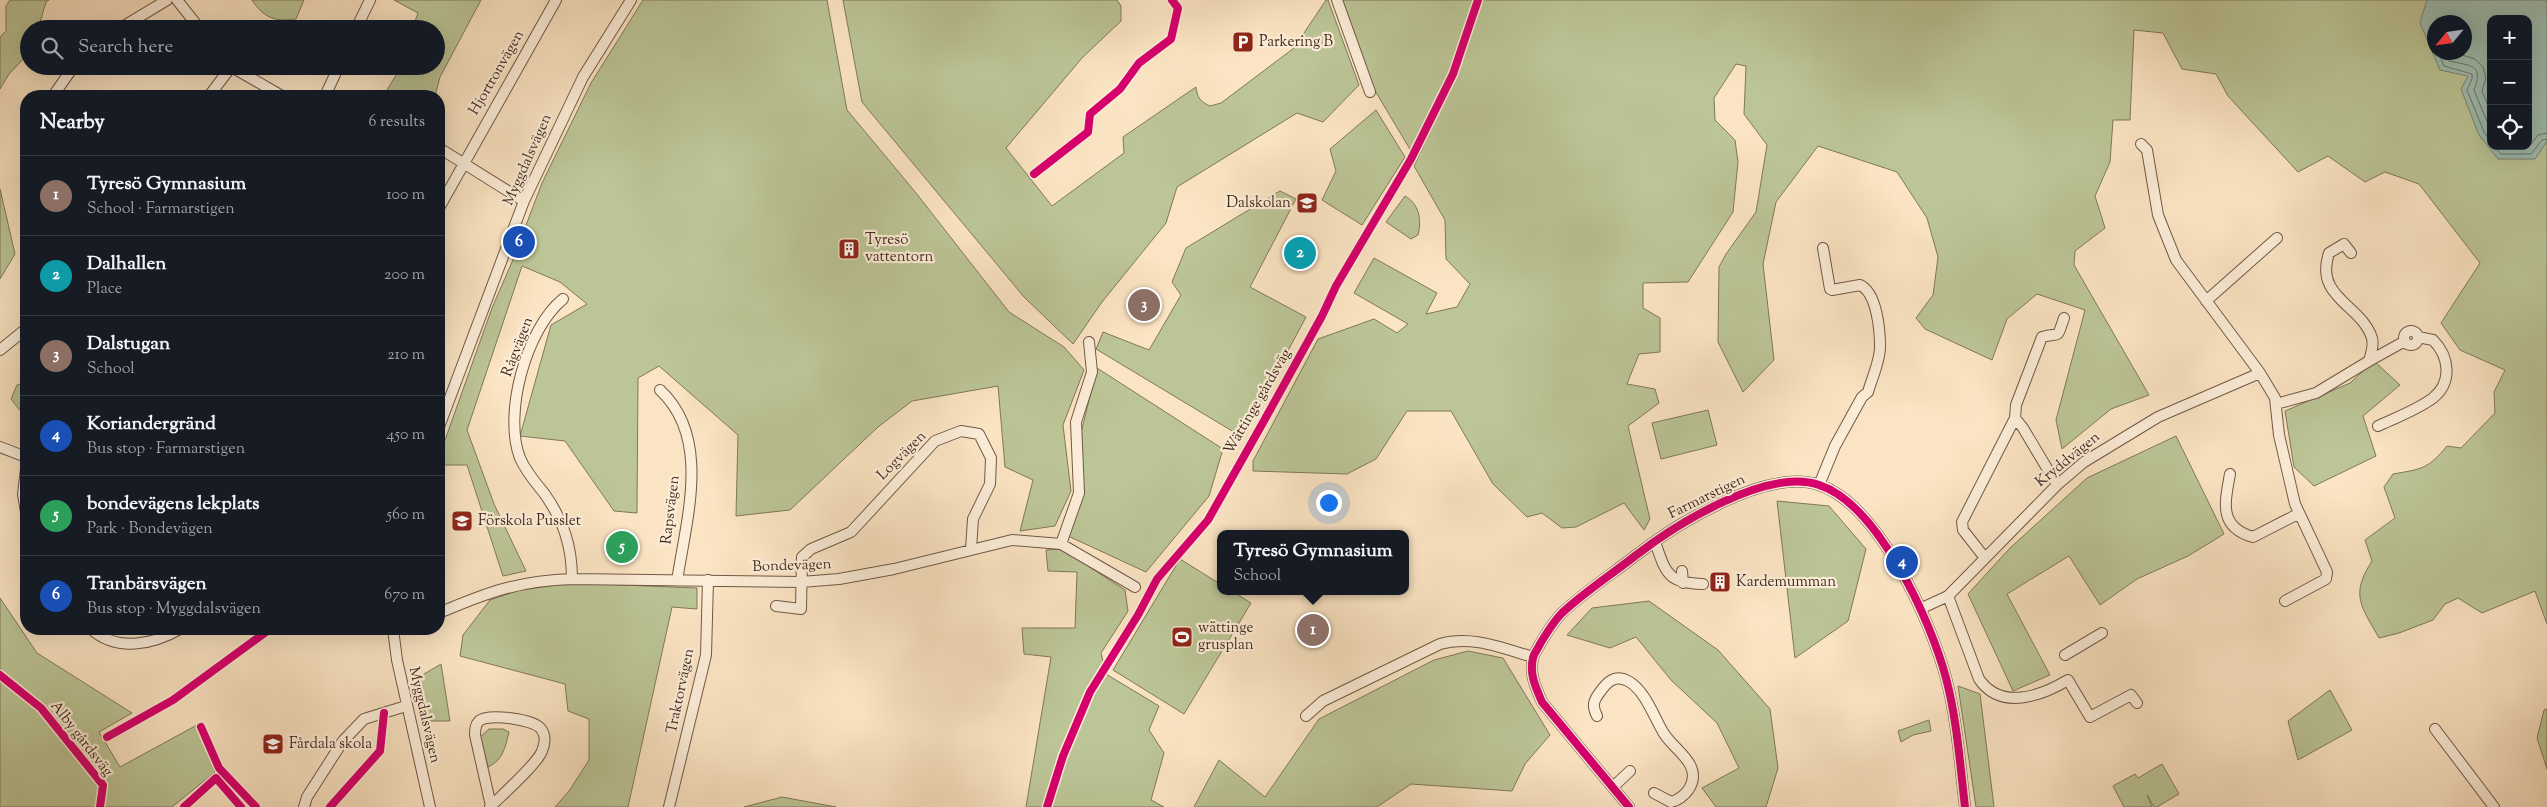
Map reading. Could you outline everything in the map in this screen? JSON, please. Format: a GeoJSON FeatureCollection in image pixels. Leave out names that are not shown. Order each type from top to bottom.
{"type":"FeatureCollection","features":[{"type":"Feature","properties":{"kind":"street"},"geometry":{"type":"LineString","coordinates":[[134,20],[167,0]]}},
{"type":"Feature","properties":{"kind":"street"},"geometry":{"type":"LineString","coordinates":[[177,0],[193,20]]}},
{"type":"Feature","properties":{"kind":"street"},"geometry":{"type":"LineString","coordinates":[[360,20],[370,0]]}},
{"type":"Feature","properties":{"kind":"street","name":"Hjortronvägen"},"geometry":{"type":"LineString","coordinates":[[445,196],[556,0]]}},
{"type":"Feature","properties":{"kind":"street","name":"Myggdalsvägen"},"geometry":{"type":"LineString","coordinates":[[445,408],[524,201],[583,77],[632,0]]}},
{"type":"Feature","properties":{"kind":"street"},"geometry":{"type":"LineString","coordinates":[[1337,0],[1370,92]]}},
{"type":"Feature","properties":{"kind":"street"},"geometry":{"type":"LineString","coordinates":[[57,90],[68,75]]}},
{"type":"Feature","properties":{"kind":"street"},"geometry":{"type":"LineString","coordinates":[[213,90],[224,75]]}},
{"type":"Feature","properties":{"kind":"street"},"geometry":{"type":"LineString","coordinates":[[244,75],[271,90]]}},
{"type":"Feature","properties":{"kind":"street"},"geometry":{"type":"LineString","coordinates":[[328,90],[335,75]]}},
{"type":"Feature","properties":{"kind":"street"},"geometry":{"type":"LineString","coordinates":[[2142,144],[2148,150],[2158,215],[2176,260],[2260,373],[2275,398],[2280,435],[2298,514],[2327,572],[2326,579],[2285,601]]}},
{"type":"Feature","properties":{"kind":"street"},"geometry":{"type":"LineString","coordinates":[[445,152],[524,201]]}},
{"type":"Feature","properties":{"kind":"street"},"geometry":{"type":"LineString","coordinates":[[2206,301],[2278,238]]}},
{"type":"Feature","properties":{"kind":"street"},"geometry":{"type":"LineString","coordinates":[[2351,253],[2344,244],[2329,253],[2327,275],[2336,298],[2358,316],[2372,340],[2369,361]]}},
{"type":"Feature","properties":{"kind":"street"},"geometry":{"type":"LineString","coordinates":[[1819,484],[1835,446],[1862,397],[1868,392],[1880,348],[1874,307],[1868,292],[1857,285],[1838,290],[1830,289],[1823,248]]}},
{"type":"Feature","properties":{"kind":"street","name":"Rågvägen"},"geometry":{"type":"LineString","coordinates":[[563,300],[551,309],[544,320],[523,367],[518,390],[514,431],[517,449],[526,470],[560,517],[568,537],[572,559],[572,578]]}},
{"type":"Feature","properties":{"kind":"street"},"geometry":{"type":"LineString","coordinates":[[1985,558],[1963,530],[1962,522],[2015,418],[2016,405],[2042,337],[2054,337],[2059,333],[2064,318]]}},
{"type":"Feature","properties":{"kind":"street"},"geometry":{"type":"LineString","coordinates":[[0,350],[20,334]]}},
{"type":"Feature","properties":{"kind":"street"},"geometry":{"type":"LineString","coordinates":[[2276,404],[2316,392],[2405,341],[2413,345],[2418,337],[2433,340],[2446,358],[2447,364],[2442,385],[2432,398],[2378,426]]}},
{"type":"Feature","properties":{"kind":"street"},"geometry":{"type":"LineString","coordinates":[[1061,544],[1079,493],[1076,422],[1092,372],[1089,342]]}},
{"type":"Feature","properties":{"kind":"street","name":"Kryddvägen"},"geometry":{"type":"LineString","coordinates":[[1922,608],[1948,596],[2057,485],[2110,445],[2158,417],[2260,373]]}},
{"type":"Feature","properties":{"kind":"street","name":"Rapsvägen"},"geometry":{"type":"LineString","coordinates":[[660,390],[672,401],[681,415],[690,450],[691,495],[677,581]]}},
{"type":"Feature","properties":{"kind":"street"},"geometry":{"type":"LineString","coordinates":[[2015,418],[2057,485]]}},
{"type":"Feature","properties":{"kind":"street","name":"Logvägen"},"geometry":{"type":"LineString","coordinates":[[801,582],[802,557],[811,549],[851,532],[934,441],[961,431],[979,434],[991,458],[990,484],[973,519],[971,549]]}},
{"type":"Feature","properties":{"kind":"street"},"geometry":{"type":"LineString","coordinates":[[0,447],[20,455]]}},
{"type":"Feature","properties":{"kind":"street"},"geometry":{"type":"LineString","coordinates":[[2230,474],[2224,506],[2227,517],[2238,530],[2253,537],[2298,514]]}},
{"type":"Feature","properties":{"kind":"street","name":"Farmarstigen"},"geometry":{"type":"LineString","coordinates":[[1533,657],[1562,613],[1684,522],[1753,489],[1782,483],[1801,482],[1819,484],[1837,494],[1874,529],[1922,608],[1936,643],[1950,695],[1965,807]]}},
{"type":"Feature","properties":{"kind":"street","name":"Bondevägen"},"geometry":{"type":"LineString","coordinates":[[445,610],[511,585],[538,580],[572,578],[801,582],[857,576],[1012,540],[1061,544],[1135,587]]}},
{"type":"Feature","properties":{"kind":"street"},"geometry":{"type":"LineString","coordinates":[[1655,542],[1666,572],[1675,580],[1683,583],[1703,584]]}},
{"type":"Feature","properties":{"kind":"street"},"geometry":{"type":"LineString","coordinates":[[1682,571],[1683,583]]}},
{"type":"Feature","properties":{"kind":"street","name":"Traktorvägen"},"geometry":{"type":"LineString","coordinates":[[669,807],[706,655],[708,580]]}},
{"type":"Feature","properties":{"kind":"street"},"geometry":{"type":"LineString","coordinates":[[776,606],[801,609],[801,582]]}},
{"type":"Feature","properties":{"kind":"street"},"geometry":{"type":"LineString","coordinates":[[1948,596],[1979,679],[1993,694],[2002,698],[2009,698],[2045,693],[2068,680],[2090,717],[2131,695],[2137,703]]}},
{"type":"Feature","properties":{"kind":"street"},"geometry":{"type":"LineString","coordinates":[[2064,656],[2102,634]]}},
{"type":"Feature","properties":{"kind":"street"},"geometry":{"type":"LineString","coordinates":[[98,635],[119,644],[137,644],[153,641],[166,635]]}},
{"type":"Feature","properties":{"kind":"street","name":"Myggdalsvägen"},"geometry":{"type":"LineString","coordinates":[[397,635],[406,706],[430,807]]}},
{"type":"Feature","properties":{"kind":"street"},"geometry":{"type":"LineString","coordinates":[[1306,716],[1323,701],[1440,644],[1452,640],[1477,641],[1533,657],[1534,684],[1542,702],[1629,807]]}},
{"type":"Feature","properties":{"kind":"street"},"geometry":{"type":"LineString","coordinates":[[1597,716],[1593,707],[1594,700],[1609,681],[1618,678],[1630,682],[1641,694],[1672,745],[1680,749],[1692,768],[1692,783],[1684,796],[1671,802],[1654,793]]}},
{"type":"Feature","properties":{"kind":"street"},"geometry":{"type":"LineString","coordinates":[[304,807],[343,741],[364,719],[406,706]]}},
{"type":"Feature","properties":{"kind":"street"},"geometry":{"type":"LineString","coordinates":[[492,716],[532,722],[541,729],[545,740],[542,753],[491,806],[475,735],[475,727],[478,722],[492,716]]}},
{"type":"Feature","properties":{"kind":"street"},"geometry":{"type":"LineString","coordinates":[[2435,729],[2494,807]]}},
{"type":"Feature","properties":{"kind":"street"},"geometry":{"type":"LineString","coordinates":[[1613,788],[1630,770]]}},
{"type":"Feature","properties":{"kind":"green space"},"geometry":{"type":"Polygon","coordinates":[[[10,0],[49,0],[46,2],[41,20],[20,20],[20,62],[9,74],[0,89],[0,37],[6,31],[6,6],[10,0]]]}},
{"type":"Feature","properties":{"kind":"green space"},"geometry":{"type":"Polygon","coordinates":[[[252,0],[304,0],[296,19],[282,20],[266,15],[252,0]]]}},
{"type":"Feature","properties":{"kind":"green space"},"geometry":{"type":"Polygon","coordinates":[[[394,0],[481,0],[445,68],[445,20],[415,20],[418,13],[394,0]]]}},
{"type":"Feature","properties":{"kind":"green space"},"geometry":{"type":"Polygon","coordinates":[[[643,0],[827,0],[847,110],[916,193],[1009,312],[1064,347],[1084,370],[1063,425],[1071,491],[1055,526],[1020,531],[1033,480],[1005,467],[998,386],[912,401],[878,427],[790,510],[736,516],[738,435],[659,366],[638,378],[637,513],[614,511],[565,441],[520,436],[551,325],[587,304],[560,282],[522,266],[467,430],[494,504],[526,571],[503,576],[467,465],[445,465],[445,440],[492,308],[542,183],[591,83],[643,0]]]}},
{"type":"Feature","properties":{"kind":"green space"},"geometry":{"type":"Polygon","coordinates":[[[843,0],[1117,0],[1121,6],[1121,21],[1082,58],[1006,148],[1052,206],[1124,153],[1123,137],[1196,87],[1198,97],[1204,103],[1210,106],[1221,103],[1294,48],[1326,0],[1328,0],[1359,85],[1323,122],[1297,113],[1177,187],[1166,223],[1102,302],[1073,344],[1024,297],[862,102],[843,0]]]}},
{"type":"Feature","properties":{"kind":"green space"},"geometry":{"type":"Polygon","coordinates":[[[1342,0],[2547,0],[2547,624],[2535,591],[2482,613],[2458,598],[2445,604],[2433,620],[2399,633],[2379,638],[2363,609],[2360,592],[2361,583],[2372,561],[2365,540],[2395,518],[2384,487],[2393,474],[2424,467],[2435,459],[2447,446],[2461,448],[2495,413],[2494,392],[2505,370],[2460,350],[2441,323],[2480,263],[2419,184],[2385,172],[2365,182],[2328,156],[2298,172],[2228,96],[2216,74],[2182,69],[2163,33],[2134,30],[2130,120],[2113,120],[2110,162],[2095,196],[2105,228],[2075,251],[2074,265],[2149,395],[2111,409],[2062,449],[2056,420],[2085,310],[2037,294],[2007,319],[1992,360],[1925,329],[1916,318],[1933,295],[1938,257],[1927,218],[1897,172],[1818,146],[1776,202],[1763,264],[1774,360],[1743,392],[1718,342],[1719,267],[1756,212],[1767,145],[1744,114],[1746,66],[1736,64],[1714,98],[1715,120],[1735,140],[1738,162],[1733,212],[1688,282],[1643,283],[1643,308],[1660,318],[1660,352],[1639,354],[1627,384],[1655,389],[1659,403],[1628,426],[1650,519],[1644,530],[1624,503],[1576,527],[1562,528],[1542,513],[1527,517],[1493,484],[1451,411],[1407,411],[1376,459],[1347,474],[1253,471],[1253,461],[1318,339],[1374,319],[1397,333],[1408,324],[1354,293],[1374,258],[1437,293],[1426,314],[1457,307],[1470,284],[1446,259],[1445,220],[1414,166],[1457,74],[1471,30],[1464,27],[1448,74],[1411,151],[1374,89],[1342,0]]]}},
{"type":"Feature","properties":{"kind":"green space"},"geometry":{"type":"Polygon","coordinates":[[[396,75],[441,75],[437,90],[387,90],[396,75]]]}},
{"type":"Feature","properties":{"kind":"green space"},"geometry":{"type":"Polygon","coordinates":[[[1376,110],[1405,157],[1362,225],[1322,200],[1336,171],[1330,149],[1376,110]]]}},
{"type":"Feature","properties":{"kind":"green space"},"geometry":{"type":"Polygon","coordinates":[[[0,189],[15,254],[0,279],[0,189]]]}},
{"type":"Feature","properties":{"kind":"green space"},"geometry":{"type":"Polygon","coordinates":[[[1280,191],[1296,199],[1250,287],[1306,317],[1242,437],[1096,349],[1103,332],[1149,350],[1181,295],[1172,282],[1186,248],[1280,191]]]}},
{"type":"Feature","properties":{"kind":"green space"},"geometry":{"type":"Polygon","coordinates":[[[1405,196],[1414,203],[1420,223],[1418,235],[1411,239],[1386,222],[1405,196]]]}},
{"type":"Feature","properties":{"kind":"green space"},"geometry":{"type":"Polygon","coordinates":[[[2374,361],[2400,385],[2363,416],[2376,456],[2314,486],[2294,467],[2285,411],[2350,383],[2374,361]]]}},
{"type":"Feature","properties":{"kind":"green space"},"geometry":{"type":"Polygon","coordinates":[[[1097,368],[1223,449],[1209,496],[1146,572],[1068,536],[1083,492],[1081,433],[1097,368]]]}},
{"type":"Feature","properties":{"kind":"green space"},"geometry":{"type":"Polygon","coordinates":[[[20,384],[20,410],[11,399],[17,385],[20,384]]]}},
{"type":"Feature","properties":{"kind":"green space"},"geometry":{"type":"Polygon","coordinates":[[[1708,410],[1717,445],[1661,459],[1652,423],[1708,410]]]}},
{"type":"Feature","properties":{"kind":"green space"},"geometry":{"type":"Polygon","coordinates":[[[2176,436],[2224,534],[2188,556],[2137,579],[2100,605],[2069,556],[2007,594],[2050,675],[2013,691],[1968,594],[2010,548],[2087,478],[2176,436]]]}},
{"type":"Feature","properties":{"kind":"green space"},"geometry":{"type":"Polygon","coordinates":[[[1777,501],[1829,506],[1866,549],[1848,621],[1795,658],[1777,501]]]}},
{"type":"Feature","properties":{"kind":"green space"},"geometry":{"type":"Polygon","coordinates":[[[610,534],[632,534],[632,560],[615,560],[610,534]]]}},
{"type":"Feature","properties":{"kind":"green space"},"geometry":{"type":"Polygon","coordinates":[[[1062,549],[1125,590],[1128,611],[1101,653],[1106,674],[1159,706],[1149,730],[1164,753],[1151,800],[1164,807],[1026,807],[1051,657],[1024,654],[1022,628],[1075,628],[1077,572],[1048,571],[1046,550],[1062,549]]]}},
{"type":"Feature","properties":{"kind":"green space","name":"wättinge grusplan"},"geometry":{"type":"Polygon","coordinates":[[[1180,559],[1217,582],[1217,595],[1238,595],[1251,603],[1184,714],[1113,670],[1180,559]]]}},
{"type":"Feature","properties":{"kind":"green space"},"geometry":{"type":"Polygon","coordinates":[[[573,583],[697,588],[697,609],[672,607],[628,807],[555,807],[569,791],[589,760],[589,719],[568,711],[565,684],[460,656],[463,635],[490,600],[526,588],[573,583]]]}},
{"type":"Feature","properties":{"kind":"green space"},"geometry":{"type":"Polygon","coordinates":[[[0,598],[20,628],[20,635],[25,635],[37,653],[132,713],[99,732],[120,767],[197,725],[215,772],[172,807],[0,807],[0,598]]]}},
{"type":"Feature","properties":{"kind":"green space"},"geometry":{"type":"Polygon","coordinates":[[[1649,601],[1718,650],[1770,709],[1778,768],[1766,807],[1716,807],[1702,788],[1739,768],[1717,723],[1671,680],[1636,637],[1610,648],[1567,635],[1592,608],[1649,601]]]}},
{"type":"Feature","properties":{"kind":"green space"},"geometry":{"type":"Polygon","coordinates":[[[1468,651],[1503,658],[1550,735],[1525,764],[1512,791],[1411,784],[1377,807],[1194,807],[1219,760],[1265,797],[1319,719],[1434,660],[1468,651]]]}},
{"type":"Feature","properties":{"kind":"green space"},"geometry":{"type":"Polygon","coordinates":[[[441,664],[450,721],[423,721],[414,680],[441,664]]]}},
{"type":"Feature","properties":{"kind":"green space"},"geometry":{"type":"Polygon","coordinates":[[[1958,686],[1980,694],[1994,807],[1976,807],[1958,686]]]}},
{"type":"Feature","properties":{"kind":"green space"},"geometry":{"type":"Polygon","coordinates":[[[2330,690],[2352,730],[2298,760],[2288,721],[2330,690]]]}},
{"type":"Feature","properties":{"kind":"green space"},"geometry":{"type":"Polygon","coordinates":[[[2547,709],[2547,769],[2537,738],[2544,710],[2547,709]]]}},
{"type":"Feature","properties":{"kind":"green space"},"geometry":{"type":"Polygon","coordinates":[[[1929,720],[1931,731],[1913,735],[1901,742],[1898,731],[1929,720]]]}},
{"type":"Feature","properties":{"kind":"green space"},"geometry":{"type":"Polygon","coordinates":[[[489,729],[503,729],[509,732],[505,748],[500,757],[488,767],[480,737],[489,729]]]}},
{"type":"Feature","properties":{"kind":"green space"},"geometry":{"type":"Polygon","coordinates":[[[2162,764],[2179,794],[2157,807],[2154,807],[2147,795],[2152,807],[2124,807],[2113,786],[2135,774],[2138,778],[2162,764]]]}},
{"type":"Feature","properties":{"kind":"green space"},"geometry":{"type":"Polygon","coordinates":[[[782,797],[836,807],[744,807],[782,797]]]}},
{"type":"Feature","properties":{"kind":"water"},"geometry":{"type":"Polygon","coordinates":[[[2427,0],[2547,0],[2547,141],[2535,159],[2498,159],[2491,150],[2532,150],[2532,15],[2487,15],[2487,145],[2479,135],[2461,89],[2468,76],[2440,70],[2436,60],[2472,60],[2472,15],[2427,15],[2427,39],[2420,23],[2427,0]]]}},
{"type":"Feature","properties":{"kind":"cycle path"},"geometry":{"type":"LineString","coordinates":[[1034,174],[1088,132],[1090,114],[1120,89],[1139,63],[1171,39],[1178,8],[1172,0]]}},
{"type":"Feature","properties":{"kind":"cycle path","name":"Wättinge gårdsväg"},"geometry":{"type":"LineString","coordinates":[[1047,807],[1063,756],[1090,692],[1138,615],[1157,579],[1208,520],[1322,316],[1336,286],[1411,159],[1453,74],[1478,0]]}},
{"type":"Feature","properties":{"kind":"cycle path"},"geometry":{"type":"LineString","coordinates":[[1629,807],[1542,702],[1535,686],[1532,670],[1534,654],[1562,613],[1588,591],[1673,529],[1722,502],[1748,491],[1774,484],[1798,482],[1819,485],[1841,496],[1862,515],[1881,539],[1915,597],[1939,654],[1950,694],[1956,726],[1965,807]]}},
{"type":"Feature","properties":{"kind":"cycle path"},"geometry":{"type":"LineString","coordinates":[[107,737],[173,700],[262,635]]}},
{"type":"Feature","properties":{"kind":"cycle path","name":"Alby gårdsväg"},"geometry":{"type":"LineString","coordinates":[[0,675],[41,708],[103,785],[100,807]]}},
{"type":"Feature","properties":{"kind":"cycle path"},"geometry":{"type":"LineString","coordinates":[[330,807],[380,751],[384,713]]}},
{"type":"Feature","properties":{"kind":"cycle path"},"geometry":{"type":"LineString","coordinates":[[201,727],[219,768],[256,807]]}},
{"type":"Feature","properties":{"kind":"cycle path"},"geometry":{"type":"LineString","coordinates":[[184,807],[216,778],[241,807]]}},
{"type":"Feature","properties":{"kind":"place","name":"Parkering B"},"geometry":{"type":"Point","coordinates":[1243,42]}},
{"type":"Feature","properties":{"kind":"place","name":"Dalskolan"},"geometry":{"type":"Point","coordinates":[1307,203]}},
{"type":"Feature","properties":{"kind":"place","name":"Tranbärsvägen"},"geometry":{"type":"Point","coordinates":[519,242]}},
{"type":"Feature","properties":{"kind":"place","name":"Tyresö vattentorn"},"geometry":{"type":"Point","coordinates":[849,249]}},
{"type":"Feature","properties":{"kind":"place","name":"Dalhallen"},"geometry":{"type":"Point","coordinates":[1300,253]}},
{"type":"Feature","properties":{"kind":"place","name":"Dalstugan"},"geometry":{"type":"Point","coordinates":[1144,305]}},
{"type":"Feature","properties":{"kind":"place","name":"Förskola Pusslet"},"geometry":{"type":"Point","coordinates":[462,521]}},
{"type":"Feature","properties":{"kind":"place","name":"bondevägens lekplats"},"geometry":{"type":"Point","coordinates":[622,547]}},
{"type":"Feature","properties":{"kind":"place","name":"Koriandergränd"},"geometry":{"type":"Point","coordinates":[1902,562]}},
{"type":"Feature","properties":{"kind":"place","name":"Kardemumman"},"geometry":{"type":"Point","coordinates":[1720,582]}},
{"type":"Feature","properties":{"kind":"place","name":"Tyresö Gymnasium"},"geometry":{"type":"Point","coordinates":[1313,630]}},
{"type":"Feature","properties":{"kind":"place","name":"wättinge grusplan"},"geometry":{"type":"Point","coordinates":[1182,637]}},
{"type":"Feature","properties":{"kind":"place","name":"Fårdala skola"},"geometry":{"type":"Point","coordinates":[273,744]}}]}
